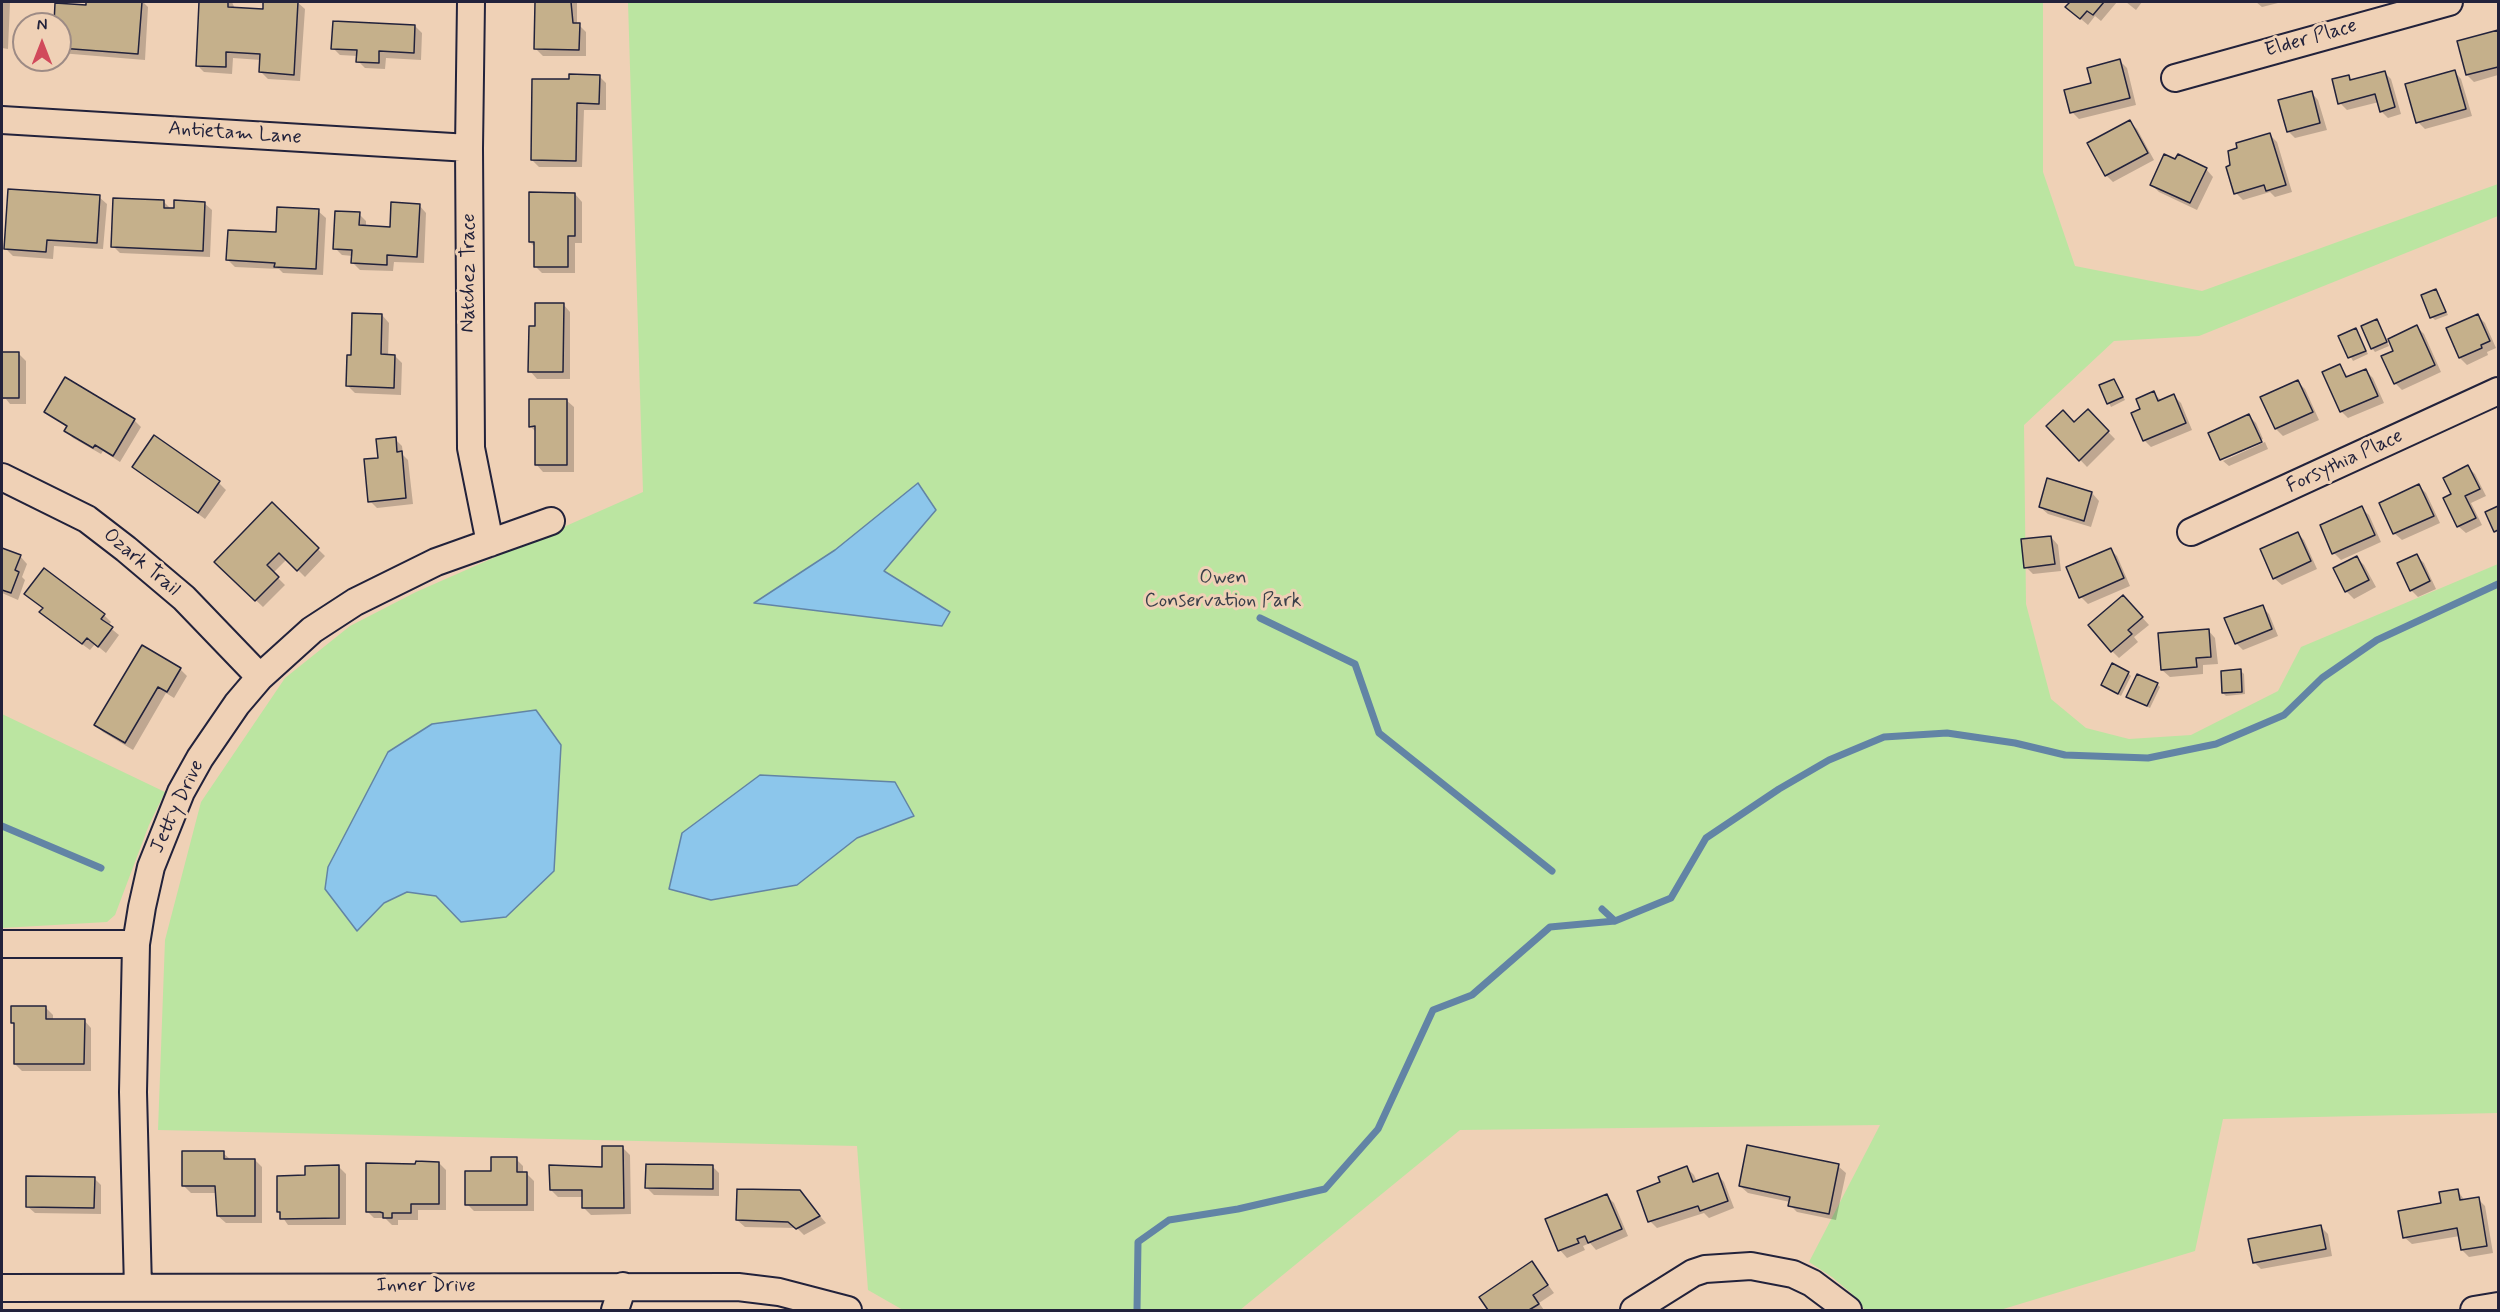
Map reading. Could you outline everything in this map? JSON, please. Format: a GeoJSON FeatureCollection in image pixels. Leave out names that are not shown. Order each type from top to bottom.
{"type":"FeatureCollection","features":[{"type":"Feature","properties":{"kind":"street","name":"Natchez Trace"},"geometry":{"type":"LineString","coordinates":[[471,2],[469,148],[471,448],[490,543]]}},
{"type":"Feature","properties":{"kind":"street","name":"Elder Place"},"geometry":{"type":"LineString","coordinates":[[2175,78],[2449,2]]}},
{"type":"Feature","properties":{"kind":"street","name":"Antietam Lane"},"geometry":{"type":"LineString","coordinates":[[2,120],[469,148]]}},
{"type":"Feature","properties":{"kind":"street","name":"Forsythia Place"},"geometry":{"type":"LineString","coordinates":[[2191,532],[2499,391]]}},
{"type":"Feature","properties":{"kind":"street","name":"Ozark Trail"},"geometry":{"type":"LineString","coordinates":[[2,477],[87,519],[126,549],[184,598],[260,677]]}},
{"type":"Feature","properties":{"kind":"street","name":"Jetty Drive"},"geometry":{"type":"LineString","coordinates":[[138,1288],[133,1092],[136,944],[141,907],[151,867],[181,792],[200,758],[237,704],[260,677],[312,630],[355,602],[436,562],[551,520]]}},
{"type":"Feature","properties":{"kind":"street"},"geometry":{"type":"LineString","coordinates":[[2,944],[136,944]]}},
{"type":"Feature","properties":{"kind":"street"},"geometry":{"type":"LineString","coordinates":[[1634,1311],[1693,1273],[1705,1269],[1750,1266],[1793,1274],[1824,1290],[1848,1311]]}},
{"type":"Feature","properties":{"kind":"street"},"geometry":{"type":"LineString","coordinates":[[615,1311],[623,1286]]}},
{"type":"Feature","properties":{"kind":"street","name":"Inner Drive"},"geometry":{"type":"LineString","coordinates":[[2,1288],[738,1287],[779,1292],[848,1311]]}},
{"type":"Feature","properties":{"kind":"street"},"geometry":{"type":"LineString","coordinates":[[2474,1311],[2499,1306]]}},
{"type":"Feature","properties":{"kind":"green space","name":"Owen Conservation Park"},"geometry":{"type":"Polygon","coordinates":[[[628,2],[2043,2],[2043,172],[2075,266],[2202,291],[2498,184],[2498,216],[2199,336],[2114,341],[2024,425],[2026,604],[2051,699],[2086,728],[2129,739],[2191,735],[2278,691],[2301,647],[2498,564],[2498,1113],[2223,1119],[2195,1251],[2000,1310],[1865,1310],[1851,1293],[1809,1262],[1880,1125],[1460,1130],[1240,1310],[903,1310],[868,1290],[857,1146],[158,1130],[165,940],[201,802],[285,678],[350,626],[416,592],[643,492],[628,2]]]}},
{"type":"Feature","properties":{"kind":"green space"},"geometry":{"type":"Polygon","coordinates":[[[2,714],[165,792],[149,825],[115,915],[107,922],[2,928],[2,714]]]}},
{"type":"Feature","properties":{"kind":"water"},"geometry":{"type":"Polygon","coordinates":[[[918,483],[936,510],[884,571],[950,612],[942,626],[754,603],[835,550],[918,483]]]}},
{"type":"Feature","properties":{"kind":"water"},"geometry":{"type":"Polygon","coordinates":[[[536,710],[561,745],[554,871],[506,917],[461,922],[436,896],[407,892],[384,903],[357,931],[325,889],[328,867],[388,752],[432,724],[536,710]]]}},
{"type":"Feature","properties":{"kind":"water"},"geometry":{"type":"Polygon","coordinates":[[[760,775],[895,782],[914,816],[857,838],[797,885],[711,900],[669,889],[682,833],[760,775]]]}},
{"type":"Feature","properties":{"kind":"building"},"geometry":{"type":"Polygon","coordinates":[[[86,2],[142,2],[138,54],[72,49],[72,12],[55,12],[55,3],[86,5],[86,2]]]}},
{"type":"Feature","properties":{"kind":"building"},"geometry":{"type":"Polygon","coordinates":[[[199,2],[228,2],[228,7],[263,9],[263,2],[298,2],[294,75],[259,72],[260,54],[226,52],[226,67],[196,66],[199,2]]]}},
{"type":"Feature","properties":{"kind":"building"},"geometry":{"type":"Polygon","coordinates":[[[535,2],[571,2],[573,23],[580,23],[579,50],[534,49],[535,2]]]}},
{"type":"Feature","properties":{"kind":"building"},"geometry":{"type":"Polygon","coordinates":[[[2070,2],[2104,2],[2093,15],[2087,11],[2080,19],[2065,7],[2070,2]]]}},
{"type":"Feature","properties":{"kind":"building"},"geometry":{"type":"Polygon","coordinates":[[[333,21],[415,25],[414,53],[379,51],[379,63],[356,62],[357,50],[331,49],[333,21]]]}},
{"type":"Feature","properties":{"kind":"building"},"geometry":{"type":"Polygon","coordinates":[[[2498,30],[2498,67],[2466,75],[2457,41],[2498,30]]]}},
{"type":"Feature","properties":{"kind":"building"},"geometry":{"type":"Polygon","coordinates":[[[2120,59],[2130,98],[2070,113],[2064,90],[2091,83],[2087,68],[2120,59]]]}},
{"type":"Feature","properties":{"kind":"building"},"geometry":{"type":"Polygon","coordinates":[[[2455,70],[2466,109],[2416,123],[2405,84],[2455,70]]]}},
{"type":"Feature","properties":{"kind":"building"},"geometry":{"type":"Polygon","coordinates":[[[2385,71],[2395,107],[2380,112],[2375,94],[2338,104],[2332,79],[2349,75],[2350,80],[2385,71]]]}},
{"type":"Feature","properties":{"kind":"building"},"geometry":{"type":"Polygon","coordinates":[[[569,74],[600,75],[599,104],[577,103],[576,161],[531,160],[532,79],[569,79],[569,74]]]}},
{"type":"Feature","properties":{"kind":"building"},"geometry":{"type":"Polygon","coordinates":[[[2312,91],[2320,123],[2287,132],[2278,100],[2312,91]]]}},
{"type":"Feature","properties":{"kind":"building"},"geometry":{"type":"Polygon","coordinates":[[[2130,120],[2148,153],[2105,176],[2087,143],[2130,120]]]}},
{"type":"Feature","properties":{"kind":"building"},"geometry":{"type":"Polygon","coordinates":[[[2270,133],[2286,185],[2266,191],[2264,185],[2234,194],[2226,167],[2230,165],[2228,151],[2237,148],[2236,143],[2270,133]]]}},
{"type":"Feature","properties":{"kind":"building"},"geometry":{"type":"Polygon","coordinates":[[[2164,154],[2175,159],[2178,154],[2207,168],[2190,203],[2150,185],[2164,154]]]}},
{"type":"Feature","properties":{"kind":"building"},"geometry":{"type":"Polygon","coordinates":[[[8,189],[100,195],[97,243],[47,240],[46,252],[4,249],[8,189]]]}},
{"type":"Feature","properties":{"kind":"building"},"geometry":{"type":"Polygon","coordinates":[[[529,192],[575,193],[575,236],[568,236],[568,267],[534,267],[534,242],[529,242],[529,192]]]}},
{"type":"Feature","properties":{"kind":"building"},"geometry":{"type":"Polygon","coordinates":[[[113,198],[164,200],[164,208],[174,208],[174,200],[205,202],[203,251],[111,247],[113,198]]]}},
{"type":"Feature","properties":{"kind":"building"},"geometry":{"type":"Polygon","coordinates":[[[391,202],[420,204],[417,257],[387,255],[387,265],[351,263],[352,250],[333,249],[335,211],[360,212],[359,225],[390,227],[391,202]]]}},
{"type":"Feature","properties":{"kind":"building"},"geometry":{"type":"Polygon","coordinates":[[[277,207],[319,209],[316,269],[274,267],[275,263],[226,260],[228,230],[276,232],[277,207]]]}},
{"type":"Feature","properties":{"kind":"building"},"geometry":{"type":"Polygon","coordinates":[[[2436,289],[2446,312],[2430,318],[2421,295],[2436,289]]]}},
{"type":"Feature","properties":{"kind":"building"},"geometry":{"type":"Polygon","coordinates":[[[535,303],[564,303],[563,372],[528,372],[529,326],[535,326],[535,303]]]}},
{"type":"Feature","properties":{"kind":"building"},"geometry":{"type":"Polygon","coordinates":[[[352,313],[382,314],[381,354],[395,355],[394,388],[346,386],[347,355],[351,355],[352,313]]]}},
{"type":"Feature","properties":{"kind":"building"},"geometry":{"type":"Polygon","coordinates":[[[2478,314],[2490,341],[2481,345],[2482,348],[2459,358],[2446,328],[2478,314]]]}},
{"type":"Feature","properties":{"kind":"building"},"geometry":{"type":"Polygon","coordinates":[[[2377,319],[2387,342],[2371,349],[2361,326],[2377,319]]]}},
{"type":"Feature","properties":{"kind":"building"},"geometry":{"type":"Polygon","coordinates":[[[2417,325],[2435,365],[2394,384],[2381,356],[2393,351],[2388,339],[2417,325]]]}},
{"type":"Feature","properties":{"kind":"building"},"geometry":{"type":"Polygon","coordinates":[[[2356,328],[2366,351],[2348,358],[2338,336],[2356,328]]]}},
{"type":"Feature","properties":{"kind":"building"},"geometry":{"type":"Polygon","coordinates":[[[2,352],[19,352],[19,398],[2,398],[2,352]]]}},
{"type":"Feature","properties":{"kind":"building"},"geometry":{"type":"Polygon","coordinates":[[[2340,364],[2346,377],[2366,369],[2378,396],[2340,412],[2322,372],[2340,364]]]}},
{"type":"Feature","properties":{"kind":"building"},"geometry":{"type":"Polygon","coordinates":[[[65,377],[135,419],[113,456],[95,445],[93,448],[64,431],[67,426],[44,412],[65,377]]]}},
{"type":"Feature","properties":{"kind":"building"},"geometry":{"type":"Polygon","coordinates":[[[2114,379],[2123,397],[2107,404],[2099,385],[2114,379]]]}},
{"type":"Feature","properties":{"kind":"building"},"geometry":{"type":"Polygon","coordinates":[[[2298,380],[2313,412],[2275,429],[2260,397],[2298,380]]]}},
{"type":"Feature","properties":{"kind":"building"},"geometry":{"type":"Polygon","coordinates":[[[2154,391],[2158,401],[2174,394],[2186,423],[2143,441],[2131,413],[2140,409],[2136,399],[2154,391]]]}},
{"type":"Feature","properties":{"kind":"building"},"geometry":{"type":"Polygon","coordinates":[[[529,399],[567,399],[567,465],[535,465],[535,426],[529,427],[529,399]]]}},
{"type":"Feature","properties":{"kind":"building"},"geometry":{"type":"Polygon","coordinates":[[[2088,409],[2109,431],[2079,461],[2046,426],[2063,410],[2074,422],[2088,409]]]}},
{"type":"Feature","properties":{"kind":"building"},"geometry":{"type":"Polygon","coordinates":[[[2249,414],[2262,442],[2220,460],[2208,433],[2249,414]]]}},
{"type":"Feature","properties":{"kind":"building"},"geometry":{"type":"Polygon","coordinates":[[[154,435],[220,481],[198,513],[132,467],[154,435]]]}},
{"type":"Feature","properties":{"kind":"building"},"geometry":{"type":"Polygon","coordinates":[[[396,437],[397,452],[402,451],[406,498],[368,502],[364,459],[378,458],[376,439],[396,437]]]}},
{"type":"Feature","properties":{"kind":"building"},"geometry":{"type":"Polygon","coordinates":[[[2468,465],[2480,489],[2465,496],[2476,518],[2457,527],[2443,498],[2451,494],[2443,478],[2468,465]]]}},
{"type":"Feature","properties":{"kind":"building"},"geometry":{"type":"Polygon","coordinates":[[[2047,478],[2092,492],[2084,521],[2039,507],[2047,478]]]}},
{"type":"Feature","properties":{"kind":"building"},"geometry":{"type":"Polygon","coordinates":[[[2419,484],[2434,516],[2393,534],[2379,503],[2419,484]]]}},
{"type":"Feature","properties":{"kind":"building"},"geometry":{"type":"Polygon","coordinates":[[[272,502],[319,548],[297,571],[279,553],[267,565],[279,577],[255,601],[214,562],[272,502]]]}},
{"type":"Feature","properties":{"kind":"building"},"geometry":{"type":"Polygon","coordinates":[[[2362,506],[2375,535],[2332,554],[2320,525],[2362,506]]]}},
{"type":"Feature","properties":{"kind":"building"},"geometry":{"type":"Polygon","coordinates":[[[2498,506],[2498,530],[2494,532],[2485,512],[2498,506]]]}},
{"type":"Feature","properties":{"kind":"building"},"geometry":{"type":"Polygon","coordinates":[[[2298,532],[2311,561],[2273,579],[2260,549],[2298,532]]]}},
{"type":"Feature","properties":{"kind":"building"},"geometry":{"type":"Polygon","coordinates":[[[2051,536],[2055,564],[2024,568],[2021,539],[2051,536]]]}},
{"type":"Feature","properties":{"kind":"building"},"geometry":{"type":"Polygon","coordinates":[[[2,548],[21,555],[15,570],[19,572],[11,593],[2,590],[2,548]]]}},
{"type":"Feature","properties":{"kind":"building"},"geometry":{"type":"Polygon","coordinates":[[[2111,548],[2124,578],[2079,598],[2066,567],[2111,548]]]}},
{"type":"Feature","properties":{"kind":"building"},"geometry":{"type":"Polygon","coordinates":[[[2417,554],[2430,581],[2410,591],[2397,563],[2417,554]]]}},
{"type":"Feature","properties":{"kind":"building"},"geometry":{"type":"Polygon","coordinates":[[[2357,556],[2369,580],[2345,592],[2333,568],[2357,556]]]}},
{"type":"Feature","properties":{"kind":"building"},"geometry":{"type":"Polygon","coordinates":[[[44,568],[105,614],[101,619],[113,627],[98,647],[87,638],[82,644],[39,612],[43,608],[24,594],[44,568]]]}},
{"type":"Feature","properties":{"kind":"building"},"geometry":{"type":"Polygon","coordinates":[[[2123,595],[2143,617],[2128,630],[2132,634],[2111,652],[2088,625],[2123,595]]]}},
{"type":"Feature","properties":{"kind":"building"},"geometry":{"type":"Polygon","coordinates":[[[2263,605],[2272,629],[2235,644],[2224,618],[2263,605]]]}},
{"type":"Feature","properties":{"kind":"building"},"geometry":{"type":"Polygon","coordinates":[[[2209,629],[2211,657],[2196,658],[2197,667],[2161,670],[2158,633],[2209,629]]]}},
{"type":"Feature","properties":{"kind":"building"},"geometry":{"type":"Polygon","coordinates":[[[142,645],[181,668],[167,692],[158,687],[125,743],[94,725],[142,645]]]}},
{"type":"Feature","properties":{"kind":"building"},"geometry":{"type":"Polygon","coordinates":[[[2112,663],[2129,672],[2118,694],[2101,685],[2112,663]]]}},
{"type":"Feature","properties":{"kind":"building"},"geometry":{"type":"Polygon","coordinates":[[[2241,669],[2242,692],[2222,693],[2221,671],[2241,669]]]}},
{"type":"Feature","properties":{"kind":"building"},"geometry":{"type":"Polygon","coordinates":[[[2137,674],[2158,683],[2147,706],[2126,697],[2137,674]]]}},
{"type":"Feature","properties":{"kind":"building"},"geometry":{"type":"Polygon","coordinates":[[[11,1006],[46,1006],[46,1019],[85,1019],[84,1064],[14,1064],[14,1023],[11,1023],[11,1006]]]}},
{"type":"Feature","properties":{"kind":"building"},"geometry":{"type":"Polygon","coordinates":[[[1747,1145],[1839,1164],[1829,1214],[1788,1206],[1790,1197],[1739,1186],[1747,1145]]]}},
{"type":"Feature","properties":{"kind":"building"},"geometry":{"type":"Polygon","coordinates":[[[602,1146],[623,1146],[624,1208],[582,1208],[582,1190],[550,1190],[549,1165],[602,1167],[602,1146]]]}},
{"type":"Feature","properties":{"kind":"building"},"geometry":{"type":"Polygon","coordinates":[[[182,1151],[224,1151],[224,1159],[255,1159],[255,1216],[217,1216],[215,1186],[182,1186],[182,1151]]]}},
{"type":"Feature","properties":{"kind":"building"},"geometry":{"type":"Polygon","coordinates":[[[491,1157],[517,1157],[517,1172],[527,1172],[527,1205],[465,1205],[465,1171],[491,1171],[491,1157]]]}},
{"type":"Feature","properties":{"kind":"building"},"geometry":{"type":"Polygon","coordinates":[[[416,1161],[439,1162],[439,1204],[411,1204],[411,1213],[392,1213],[392,1218],[383,1218],[383,1213],[380,1212],[366,1212],[366,1163],[415,1164],[416,1161]]]}},
{"type":"Feature","properties":{"kind":"building"},"geometry":{"type":"Polygon","coordinates":[[[646,1164],[713,1165],[713,1189],[645,1188],[646,1164]]]}},
{"type":"Feature","properties":{"kind":"building"},"geometry":{"type":"Polygon","coordinates":[[[339,1165],[339,1218],[280,1219],[280,1212],[277,1212],[277,1176],[305,1175],[305,1166],[339,1165]]]}},
{"type":"Feature","properties":{"kind":"building"},"geometry":{"type":"Polygon","coordinates":[[[1687,1166],[1693,1182],[1718,1173],[1728,1201],[1700,1211],[1698,1206],[1648,1222],[1637,1191],[1660,1182],[1658,1177],[1687,1166]]]}},
{"type":"Feature","properties":{"kind":"building"},"geometry":{"type":"Polygon","coordinates":[[[26,1176],[95,1177],[94,1208],[26,1207],[26,1176]]]}},
{"type":"Feature","properties":{"kind":"building"},"geometry":{"type":"Polygon","coordinates":[[[737,1189],[800,1190],[820,1216],[796,1229],[788,1222],[736,1220],[737,1189]]]}},
{"type":"Feature","properties":{"kind":"building"},"geometry":{"type":"Polygon","coordinates":[[[2458,1189],[2460,1200],[2479,1197],[2487,1246],[2461,1250],[2457,1228],[2403,1238],[2398,1211],[2441,1203],[2439,1192],[2458,1189]]]}},
{"type":"Feature","properties":{"kind":"building"},"geometry":{"type":"Polygon","coordinates":[[[1607,1194],[1622,1229],[1588,1243],[1585,1236],[1577,1239],[1579,1243],[1558,1251],[1545,1219],[1607,1194]]]}},
{"type":"Feature","properties":{"kind":"building"},"geometry":{"type":"Polygon","coordinates":[[[2321,1225],[2326,1249],[2253,1263],[2248,1239],[2321,1225]]]}},
{"type":"Feature","properties":{"kind":"building"},"geometry":{"type":"Polygon","coordinates":[[[1532,1261],[1548,1285],[1533,1295],[1539,1304],[1529,1310],[1488,1310],[1479,1297],[1532,1261]]]}},
{"type":"Feature","properties":{"kind":"waterway"},"geometry":{"type":"LineString","coordinates":[[1137,1310],[1138,1242],[1169,1220],[1238,1209],[1325,1189],[1378,1129],[1433,1010],[1472,995],[1550,927],[1615,921],[1671,898],[1706,838],[1779,789],[1829,760],[1884,737],[1947,733],[2015,743],[2065,755],[2148,758],[2216,744],[2284,715],[2322,678],[2377,640],[2498,584]]}},
{"type":"Feature","properties":{"kind":"waterway"},"geometry":{"type":"LineString","coordinates":[[1260,618],[1355,664],[1379,733],[1552,871]]}},
{"type":"Feature","properties":{"kind":"waterway"},"geometry":{"type":"LineString","coordinates":[[2,826],[101,868]]}},
{"type":"Feature","properties":{"kind":"waterway"},"geometry":{"type":"LineString","coordinates":[[1602,909],[1615,921]]}}]}
